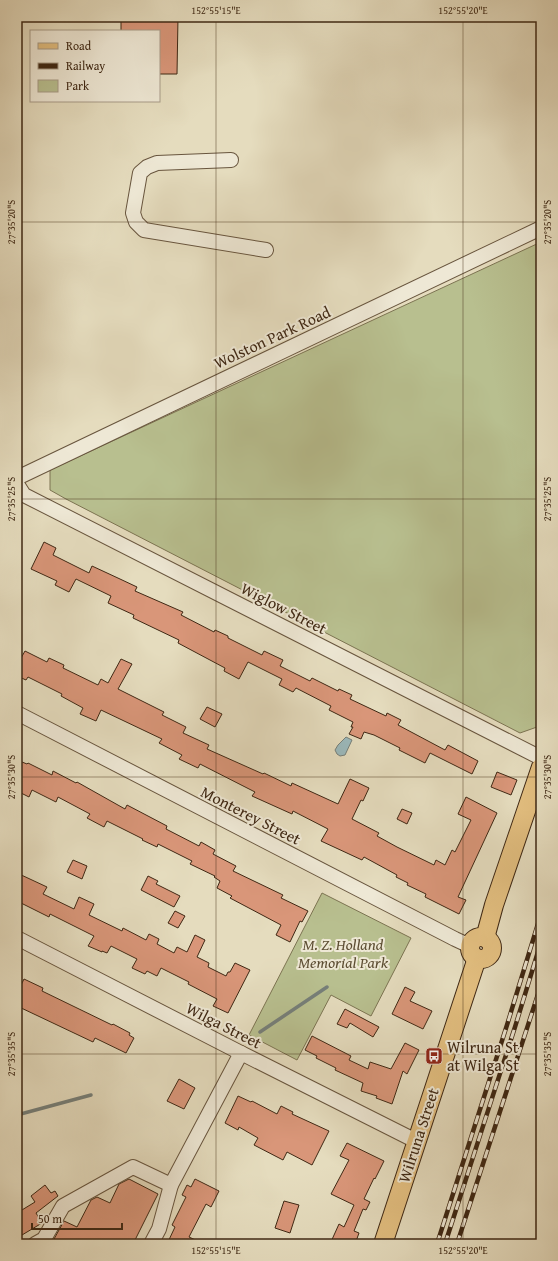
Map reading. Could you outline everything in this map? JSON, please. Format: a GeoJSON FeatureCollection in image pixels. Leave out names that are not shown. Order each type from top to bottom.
{"type":"FeatureCollection","features":[{"type":"Feature","properties":{"kind":"main road","name":"Wilruna Street"},"geometry":{"type":"LineString","coordinates":[[383,1244],[478,947],[492,911],[541,767]]}},
{"type":"Feature","properties":{"kind":"street"},"geometry":{"type":"LineString","coordinates":[[231,160],[157,163],[147,167],[140,173],[134,212],[136,222],[144,230],[266,250]]}},
{"type":"Feature","properties":{"kind":"street","name":"Wolston Park Road"},"geometry":{"type":"LineString","coordinates":[[17,478],[541,228]]}},
{"type":"Feature","properties":{"kind":"street","name":"Wiglow Street"},"geometry":{"type":"LineString","coordinates":[[17,484],[24,495],[541,758]]}},
{"type":"Feature","properties":{"kind":"street","name":"Monterey Street"},"geometry":{"type":"LineString","coordinates":[[17,713],[448,936],[478,947]]}},
{"type":"Feature","properties":{"kind":"street","name":"Wilga Street"},"geometry":{"type":"LineString","coordinates":[[17,938],[240,1053],[416,1141]]}},
{"type":"Feature","properties":{"kind":"street"},"geometry":{"type":"LineString","coordinates":[[151,1244],[159,1229],[171,1185],[240,1053]]}},
{"type":"Feature","properties":{"kind":"street"},"geometry":{"type":"LineString","coordinates":[[35,1244],[44,1239],[63,1206],[134,1167],[171,1185]]}},
{"type":"Feature","properties":{"kind":"green space"},"geometry":{"type":"Polygon","coordinates":[[[541,242],[541,717],[537,727],[520,733],[50,490],[50,470],[541,242]]]}},
{"type":"Feature","properties":{"kind":"green space","name":"M. Z. Holland Memorial Park"},"geometry":{"type":"Polygon","coordinates":[[[322,893],[411,938],[371,1016],[331,995],[297,1060],[249,1035],[322,893]]]}},
{"type":"Feature","properties":{"kind":"water"},"geometry":{"type":"Polygon","coordinates":[[[346,737],[352,740],[345,755],[340,756],[335,750],[346,737]]]}},
{"type":"Feature","properties":{"kind":"building"},"geometry":{"type":"Polygon","coordinates":[[[121,17],[178,17],[177,74],[160,74],[160,30],[121,30],[121,17]]]}},
{"type":"Feature","properties":{"kind":"building"},"geometry":{"type":"Polygon","coordinates":[[[44,542],[56,548],[53,555],[89,573],[92,566],[137,587],[135,591],[183,612],[181,615],[214,632],[215,630],[228,636],[228,638],[262,655],[264,651],[283,660],[280,666],[310,681],[312,678],[338,691],[339,689],[352,695],[350,699],[386,716],[387,713],[401,720],[398,725],[445,750],[448,745],[478,761],[472,774],[430,753],[425,763],[374,735],[364,732],[361,739],[349,734],[353,727],[351,727],[353,722],[329,710],[331,706],[296,688],[293,692],[279,685],[282,679],[248,662],[239,679],[224,671],[225,668],[178,643],[179,640],[133,618],[134,615],[108,603],[111,596],[76,579],[69,592],[55,585],[57,581],[31,569],[44,542]]]}},
{"type":"Feature","properties":{"kind":"building"},"geometry":{"type":"Polygon","coordinates":[[[25,651],[47,662],[49,658],[64,665],[63,668],[98,685],[101,679],[108,683],[121,659],[132,664],[118,689],[164,712],[162,715],[186,727],[183,733],[209,745],[207,749],[291,786],[292,783],[338,804],[350,779],[369,788],[363,801],[361,800],[352,819],[379,833],[377,836],[434,865],[436,860],[445,865],[452,850],[455,852],[471,820],[458,814],[466,797],[497,813],[458,897],[466,900],[459,914],[425,897],[426,894],[407,885],[408,883],[396,877],[397,875],[364,857],[362,860],[321,841],[328,829],[293,811],[292,814],[252,796],[255,792],[200,764],[198,768],[179,759],[182,755],[159,743],[162,739],[101,710],[96,721],[80,714],[83,708],[61,696],[62,694],[28,677],[26,680],[17,676],[17,655],[21,658],[25,651]]]}},
{"type":"Feature","properties":{"kind":"building"},"geometry":{"type":"Polygon","coordinates":[[[207,707],[222,714],[215,727],[200,719],[207,707]]]}},
{"type":"Feature","properties":{"kind":"building"},"geometry":{"type":"Polygon","coordinates":[[[17,760],[27,764],[28,763],[52,775],[53,771],[76,783],[77,782],[125,809],[127,805],[167,826],[166,829],[199,846],[201,842],[215,850],[213,854],[236,866],[233,871],[283,895],[281,898],[308,911],[302,922],[300,921],[290,942],[276,935],[281,925],[230,898],[232,896],[217,888],[220,881],[214,877],[215,876],[190,864],[192,861],[158,844],[157,847],[142,840],[143,839],[107,821],[104,827],[87,818],[90,814],[58,797],[56,802],[32,790],[29,797],[17,791],[17,760]]]}},
{"type":"Feature","properties":{"kind":"building"},"geometry":{"type":"Polygon","coordinates":[[[497,772],[517,780],[511,795],[491,787],[497,772]]]}},
{"type":"Feature","properties":{"kind":"building"},"geometry":{"type":"Polygon","coordinates":[[[402,809],[412,813],[407,824],[397,819],[402,809]]]}},
{"type":"Feature","properties":{"kind":"building"},"geometry":{"type":"Polygon","coordinates":[[[73,860],[87,866],[82,879],[67,872],[73,860]]]}},
{"type":"Feature","properties":{"kind":"building"},"geometry":{"type":"Polygon","coordinates":[[[17,873],[47,887],[43,894],[74,909],[79,897],[94,904],[89,915],[122,931],[123,928],[146,940],[149,934],[159,939],[157,944],[174,953],[177,947],[187,952],[195,935],[205,940],[197,957],[209,963],[208,967],[226,976],[235,963],[250,970],[228,1013],[213,1006],[217,999],[188,984],[189,982],[161,968],[157,976],[147,971],[145,974],[132,968],[137,959],[111,946],[107,953],[88,946],[94,936],[50,914],[49,917],[17,901],[17,873]]]}},
{"type":"Feature","properties":{"kind":"building"},"geometry":{"type":"Polygon","coordinates":[[[148,876],[158,881],[156,884],[180,896],[174,907],[141,890],[148,876]]]}},
{"type":"Feature","properties":{"kind":"building"},"geometry":{"type":"Polygon","coordinates":[[[175,911],[185,916],[178,928],[168,923],[175,911]]]}},
{"type":"Feature","properties":{"kind":"building"},"geometry":{"type":"Polygon","coordinates":[[[24,979],[43,988],[42,991],[130,1033],[129,1035],[134,1038],[126,1053],[95,1038],[93,1042],[17,1006],[17,986],[20,987],[24,979]]]}},
{"type":"Feature","properties":{"kind":"building"},"geometry":{"type":"Polygon","coordinates":[[[405,987],[415,992],[410,1001],[432,1011],[423,1029],[392,1014],[405,987]]]}},
{"type":"Feature","properties":{"kind":"building"},"geometry":{"type":"Polygon","coordinates":[[[345,1009],[379,1027],[373,1037],[350,1023],[347,1028],[337,1024],[345,1009]]]}},
{"type":"Feature","properties":{"kind":"building"},"geometry":{"type":"Polygon","coordinates":[[[312,1036],[351,1056],[349,1060],[368,1069],[370,1062],[391,1069],[405,1043],[419,1050],[407,1074],[403,1071],[392,1104],[376,1098],[377,1096],[361,1091],[363,1083],[335,1070],[336,1068],[316,1058],[317,1056],[305,1050],[312,1036]]]}},
{"type":"Feature","properties":{"kind":"building"},"geometry":{"type":"Polygon","coordinates":[[[179,1079],[195,1088],[184,1109],[167,1101],[179,1079]]]}},
{"type":"Feature","properties":{"kind":"building"},"geometry":{"type":"Polygon","coordinates":[[[238,1096],[251,1102],[252,1101],[277,1114],[281,1106],[293,1112],[292,1114],[329,1131],[312,1165],[287,1152],[283,1160],[254,1145],[258,1138],[239,1127],[238,1130],[225,1123],[238,1096]]]}},
{"type":"Feature","properties":{"kind":"building"},"geometry":{"type":"Polygon","coordinates":[[[347,1143],[384,1161],[364,1199],[370,1202],[366,1210],[363,1209],[354,1231],[359,1233],[355,1244],[330,1244],[339,1224],[344,1227],[354,1205],[331,1194],[349,1160],[340,1156],[347,1143]]]}},
{"type":"Feature","properties":{"kind":"building"},"geometry":{"type":"Polygon","coordinates":[[[129,1179],[158,1194],[133,1244],[63,1244],[54,1239],[64,1221],[77,1227],[91,1200],[97,1197],[110,1203],[119,1184],[129,1179]]]}},
{"type":"Feature","properties":{"kind":"building"},"geometry":{"type":"Polygon","coordinates":[[[195,1179],[219,1191],[211,1207],[206,1204],[189,1237],[204,1244],[167,1244],[175,1227],[172,1225],[186,1197],[182,1195],[187,1185],[191,1187],[195,1179]]]}},
{"type":"Feature","properties":{"kind":"building"},"geometry":{"type":"Polygon","coordinates":[[[45,1185],[51,1193],[55,1191],[58,1196],[36,1213],[42,1223],[17,1238],[17,1213],[35,1202],[31,1196],[45,1185]]]}},
{"type":"Feature","properties":{"kind":"building"},"geometry":{"type":"Polygon","coordinates":[[[284,1201],[299,1205],[290,1233],[275,1228],[284,1201]]]}},
{"type":"Feature","properties":{"kind":"waterway"},"geometry":{"type":"LineString","coordinates":[[260,1032],[327,987]]}},
{"type":"Feature","properties":{"kind":"waterway"},"geometry":{"type":"LineString","coordinates":[[17,1115],[91,1095]]}},
{"type":"Feature","properties":{"kind":"railway"},"geometry":{"type":"LineString","coordinates":[[437,1244],[541,914]]}},
{"type":"Feature","properties":{"kind":"railway"},"geometry":{"type":"LineString","coordinates":[[445,1244],[541,942]]}},
{"type":"Feature","properties":{"kind":"railway"},"geometry":{"type":"LineString","coordinates":[[457,1244],[541,985]]}},
{"type":"Feature","properties":{"kind":"place","name":"Wilruna St at Wilga St"},"geometry":{"type":"Point","coordinates":[434,1056]}}]}
